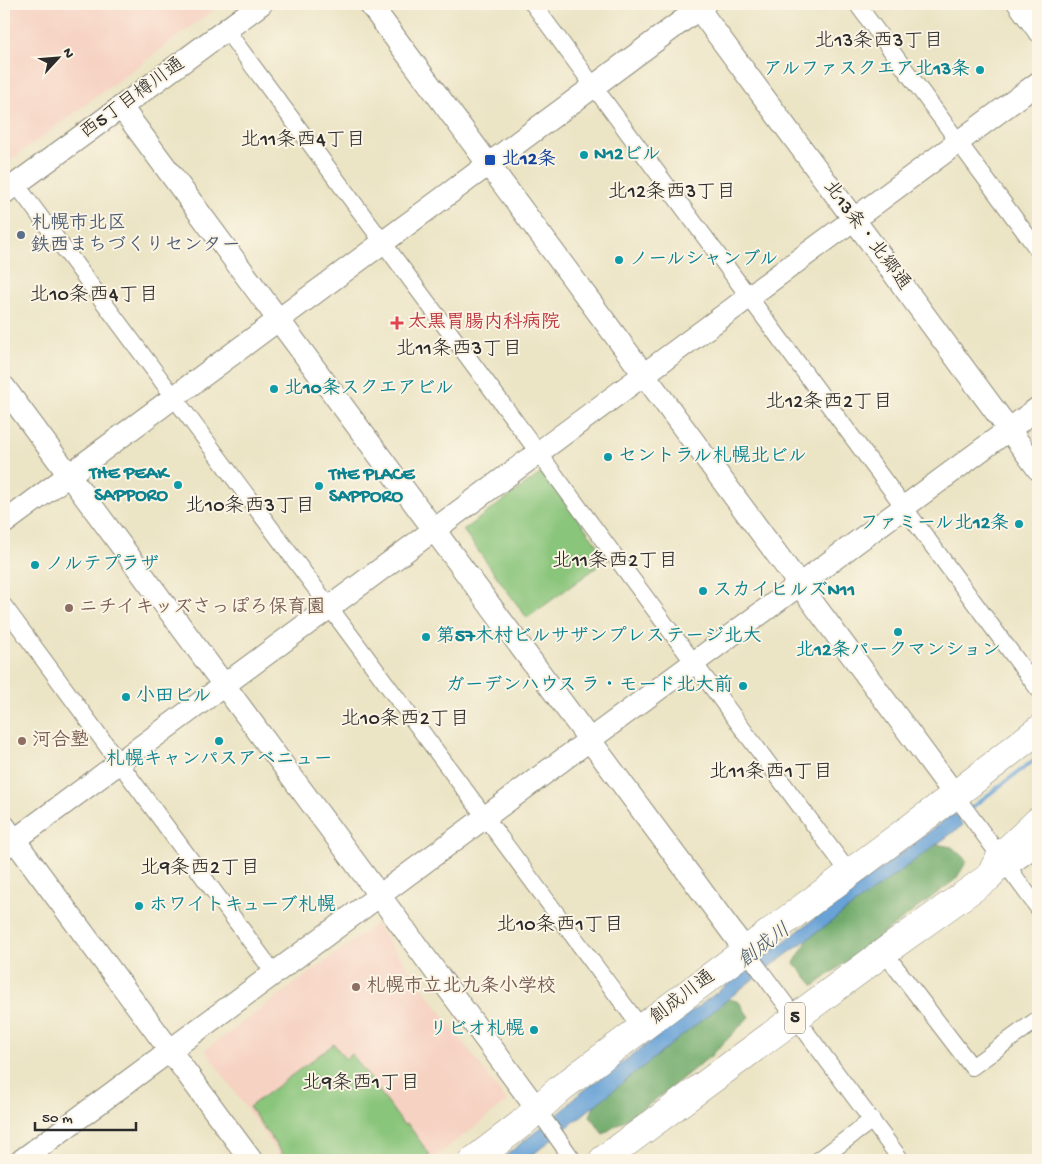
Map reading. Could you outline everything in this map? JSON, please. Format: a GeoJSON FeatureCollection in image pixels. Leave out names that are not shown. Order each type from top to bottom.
{"type":"FeatureCollection","features":[{"type":"Feature","properties":{"kind":"highway","name":"創成川通"},"geometry":{"type":"LineString","coordinates":[[474,1160],[521,1124],[546,1123],[561,1088],[642,1029],[754,963],[850,874],[958,800],[1038,730]]}},
{"type":"Feature","properties":{"kind":"highway","name":"5"},"geometry":{"type":"LineString","coordinates":[[603,1160],[999,867],[1038,821]]}},
{"type":"Feature","properties":{"kind":"street","name":"西5丁目樽川通"},"geometry":{"type":"LineString","coordinates":[[10,189],[261,4]]}},
{"type":"Feature","properties":{"kind":"street"},"geometry":{"type":"LineString","coordinates":[[370,4],[973,820],[999,867],[1038,908]]}},
{"type":"Feature","properties":{"kind":"street"},"geometry":{"type":"LineString","coordinates":[[533,4],[1038,689]]}},
{"type":"Feature","properties":{"kind":"street"},"geometry":{"type":"LineString","coordinates":[[857,4],[1038,250]]}},
{"type":"Feature","properties":{"kind":"street"},"geometry":{"type":"LineString","coordinates":[[1019,4],[1038,30]]}},
{"type":"Feature","properties":{"kind":"street"},"geometry":{"type":"LineString","coordinates":[[4,523],[594,86],[699,5]]}},
{"type":"Feature","properties":{"kind":"street","name":"北13条・北郷通"},"geometry":{"type":"LineString","coordinates":[[699,5],[1038,469]]}},
{"type":"Feature","properties":{"kind":"street"},"geometry":{"type":"LineString","coordinates":[[226,30],[384,241],[850,874]]}},
{"type":"Feature","properties":{"kind":"street"},"geometry":{"type":"LineString","coordinates":[[251,1160],[7,838],[119,763],[1038,83]]}},
{"type":"Feature","properties":{"kind":"street"},"geometry":{"type":"LineString","coordinates":[[122,107],[901,1160]]}},
{"type":"Feature","properties":{"kind":"street"},"geometry":{"type":"LineString","coordinates":[[10,189],[173,397],[642,1029]]}},
{"type":"Feature","properties":{"kind":"street"},"geometry":{"type":"LineString","coordinates":[[4,387],[380,895],[572,1160]]}},
{"type":"Feature","properties":{"kind":"street"},"geometry":{"type":"LineString","coordinates":[[22,1160],[1038,408]]}},
{"type":"Feature","properties":{"kind":"street"},"geometry":{"type":"LineString","coordinates":[[4,606],[274,973]]}},
{"type":"Feature","properties":{"kind":"street"},"geometry":{"type":"LineString","coordinates":[[999,867],[1038,847]]}},
{"type":"Feature","properties":{"kind":"street"},"geometry":{"type":"LineString","coordinates":[[884,952],[972,1067],[1038,1019]]}},
{"type":"Feature","properties":{"kind":"street"},"geometry":{"type":"LineString","coordinates":[[819,1160],[872,1120]]}},
{"type":"Feature","properties":{"kind":"shaded area"},"geometry":{"type":"Polygon","coordinates":[[[4,4],[222,4],[4,165],[4,4]]]}},
{"type":"Feature","properties":{"kind":"shaded area","name":"札幌市立北九条小学校"},"geometry":{"type":"Polygon","coordinates":[[[376,924],[507,1102],[431,1160],[283,1160],[205,1050],[376,924]]]}},
{"type":"Feature","properties":{"kind":"green space"},"geometry":{"type":"Polygon","coordinates":[[[543,472],[608,559],[527,618],[463,530],[543,472]]]}},
{"type":"Feature","properties":{"kind":"green space"},"geometry":{"type":"Polygon","coordinates":[[[935,844],[952,847],[967,861],[956,879],[814,986],[794,963],[812,933],[935,844]]]}},
{"type":"Feature","properties":{"kind":"green space"},"geometry":{"type":"Polygon","coordinates":[[[727,998],[739,1002],[749,1017],[713,1054],[651,1103],[603,1134],[590,1116],[605,1082],[727,998]]]}},
{"type":"Feature","properties":{"kind":"green space"},"geometry":{"type":"Polygon","coordinates":[[[334,1044],[345,1059],[352,1054],[404,1125],[407,1123],[430,1155],[423,1160],[287,1160],[249,1107],[334,1044]]]}},
{"type":"Feature","properties":{"kind":"water"},"geometry":{"type":"Polygon","coordinates":[[[954,813],[963,825],[752,980],[526,1160],[500,1160],[567,1107],[574,1098],[954,813]]]}},
{"type":"Feature","properties":{"kind":"waterway","name":"創成川"},"geometry":{"type":"LineString","coordinates":[[971,808],[1038,757]]}},
{"type":"Feature","properties":{"kind":"place","name":"アルファスクエア北13条"},"geometry":{"type":"Point","coordinates":[980,70]}},
{"type":"Feature","properties":{"kind":"place","name":"N12ビル"},"geometry":{"type":"Point","coordinates":[584,155]}},
{"type":"Feature","properties":{"kind":"place","name":"北12条"},"geometry":{"type":"Point","coordinates":[490,160]}},
{"type":"Feature","properties":{"kind":"place","name":"札幌市北区 鉄西まちづくりセンター"},"geometry":{"type":"Point","coordinates":[21,235]}},
{"type":"Feature","properties":{"kind":"place","name":"ノールシャンブル"},"geometry":{"type":"Point","coordinates":[619,260]}},
{"type":"Feature","properties":{"kind":"place","name":"太黒胃腸内科病院"},"geometry":{"type":"Point","coordinates":[397,323]}},
{"type":"Feature","properties":{"kind":"place","name":"北10条スクエアビル"},"geometry":{"type":"Point","coordinates":[274,389]}},
{"type":"Feature","properties":{"kind":"place","name":"セントラル札幌北ビル"},"geometry":{"type":"Point","coordinates":[608,457]}},
{"type":"Feature","properties":{"kind":"place","name":"THE PEAK SAPPORO"},"geometry":{"type":"Point","coordinates":[178,485]}},
{"type":"Feature","properties":{"kind":"place","name":"THE PLACE SAPPORO"},"geometry":{"type":"Point","coordinates":[319,486]}},
{"type":"Feature","properties":{"kind":"place","name":"ファミール北12条"},"geometry":{"type":"Point","coordinates":[1019,524]}},
{"type":"Feature","properties":{"kind":"place","name":"ノルテプラザ"},"geometry":{"type":"Point","coordinates":[35,565]}},
{"type":"Feature","properties":{"kind":"place","name":"スカイヒルズN11"},"geometry":{"type":"Point","coordinates":[703,591]}},
{"type":"Feature","properties":{"kind":"place","name":"ニチイキッズさっぽろ保育園"},"geometry":{"type":"Point","coordinates":[69,608]}},
{"type":"Feature","properties":{"kind":"place","name":"北12条パークマンション"},"geometry":{"type":"Point","coordinates":[898,632]}},
{"type":"Feature","properties":{"kind":"place","name":"第57木村ビルサザンプレステージ北大"},"geometry":{"type":"Point","coordinates":[426,637]}},
{"type":"Feature","properties":{"kind":"place","name":"ガーデンハウス ラ・モード北大前"},"geometry":{"type":"Point","coordinates":[743,686]}},
{"type":"Feature","properties":{"kind":"place","name":"小田ビル"},"geometry":{"type":"Point","coordinates":[126,697]}},
{"type":"Feature","properties":{"kind":"place","name":"河合塾"},"geometry":{"type":"Point","coordinates":[22,741]}},
{"type":"Feature","properties":{"kind":"place","name":"札幌キャンパスアベニュー"},"geometry":{"type":"Point","coordinates":[219,741]}},
{"type":"Feature","properties":{"kind":"place","name":"ホワイトキューブ札幌"},"geometry":{"type":"Point","coordinates":[139,906]}},
{"type":"Feature","properties":{"kind":"place","name":"札幌市立北九条小学校"},"geometry":{"type":"Point","coordinates":[356,987]}},
{"type":"Feature","properties":{"kind":"place","name":"リビオ札幌"},"geometry":{"type":"Point","coordinates":[534,1030]}},
{"type":"Feature","properties":{"kind":"district","name":"北13条西3丁目"},"geometry":{"type":"Point","coordinates":[879,42]}},
{"type":"Feature","properties":{"kind":"district","name":"北11条西4丁目"},"geometry":{"type":"Point","coordinates":[303,141]}},
{"type":"Feature","properties":{"kind":"district","name":"北12条西3丁目"},"geometry":{"type":"Point","coordinates":[672,193]}},
{"type":"Feature","properties":{"kind":"district","name":"北10条西4丁目"},"geometry":{"type":"Point","coordinates":[94,296]}},
{"type":"Feature","properties":{"kind":"district","name":"北11条西3丁目"},"geometry":{"type":"Point","coordinates":[459,350]}},
{"type":"Feature","properties":{"kind":"district","name":"北12条西2丁目"},"geometry":{"type":"Point","coordinates":[829,403]}},
{"type":"Feature","properties":{"kind":"district","name":"北10条西3丁目"},"geometry":{"type":"Point","coordinates":[250,507]}},
{"type":"Feature","properties":{"kind":"district","name":"北11条西2丁目"},"geometry":{"type":"Point","coordinates":[615,562]}},
{"type":"Feature","properties":{"kind":"district","name":"北10条西2丁目"},"geometry":{"type":"Point","coordinates":[405,720]}},
{"type":"Feature","properties":{"kind":"district","name":"北11条西1丁目"},"geometry":{"type":"Point","coordinates":[771,773]}},
{"type":"Feature","properties":{"kind":"district","name":"北9条西2丁目"},"geometry":{"type":"Point","coordinates":[200,869]}},
{"type":"Feature","properties":{"kind":"district","name":"北10条西1丁目"},"geometry":{"type":"Point","coordinates":[560,926]}},
{"type":"Feature","properties":{"kind":"district","name":"北9条西1丁目"},"geometry":{"type":"Point","coordinates":[361,1084]}}]}
